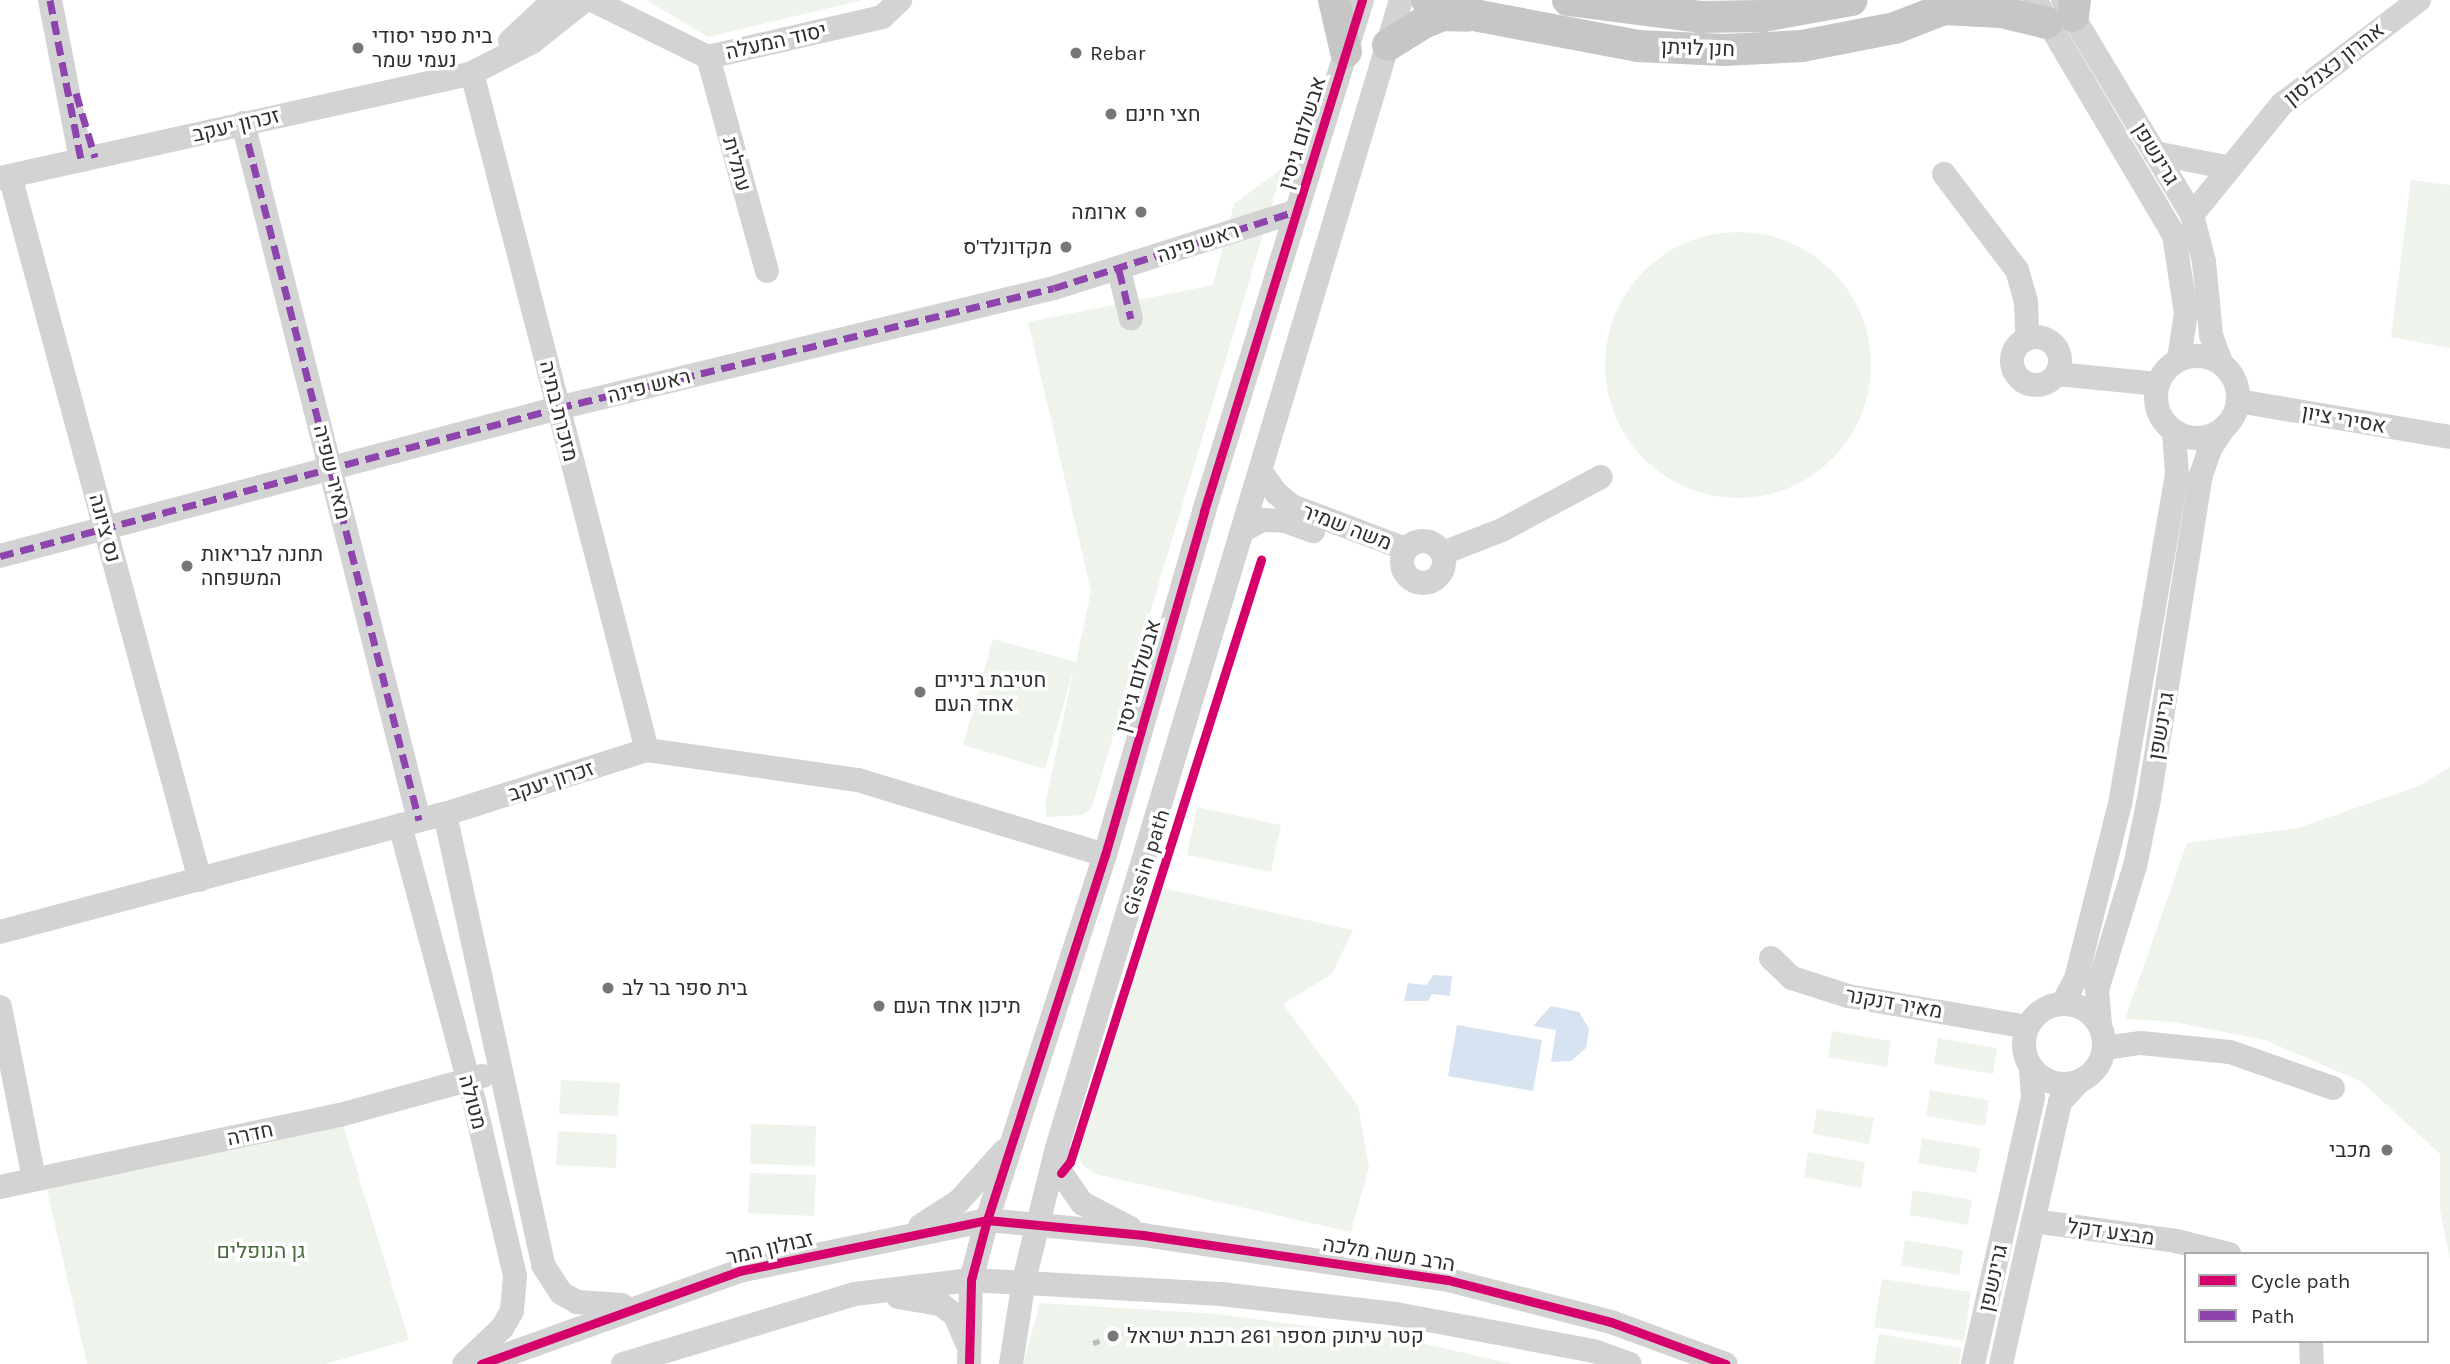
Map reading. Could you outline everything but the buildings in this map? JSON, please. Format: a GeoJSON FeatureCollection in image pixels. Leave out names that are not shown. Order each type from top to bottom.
{"type":"FeatureCollection","features":[{"type":"Feature","properties":{"kind":"main road"},"geometry":{"type":"LineString","coordinates":[[1334,0],[1346,52]]}},
{"type":"Feature","properties":{"kind":"main road","name":"חנן לויתן"},"geometry":{"type":"LineString","coordinates":[[1427,0],[1479,16],[1638,46],[1724,50],[1815,44],[1895,28],[1954,4]]}},
{"type":"Feature","properties":{"kind":"main road","name":"חנן לויתן"},"geometry":{"type":"LineString","coordinates":[[1568,0],[1700,17],[1852,0]]}},
{"type":"Feature","properties":{"kind":"main road"},"geometry":{"type":"LineString","coordinates":[[1954,4],[2001,12],[2058,8]]}},
{"type":"Feature","properties":{"kind":"main road"},"geometry":{"type":"LineString","coordinates":[[1388,45],[1443,16],[1479,16]]}},
{"type":"Feature","properties":{"kind":"street","name":"זכרון יעקב"},"geometry":{"type":"LineString","coordinates":[[472,73],[554,0]]}},
{"type":"Feature","properties":{"kind":"street","name":"זכרון יעקב"},"geometry":{"type":"LineString","coordinates":[[5,177],[472,73],[532,42],[585,0]]}},
{"type":"Feature","properties":{"kind":"street","name":"יסוד המעלה"},"geometry":{"type":"LineString","coordinates":[[592,0],[652,27],[708,57],[882,17],[900,0]]}},
{"type":"Feature","properties":{"kind":"street","name":"יסוד המעלה"},"geometry":{"type":"LineString","coordinates":[[622,0],[652,27]]}},
{"type":"Feature","properties":{"kind":"street","name":"אבשלום גיסין"},"geometry":{"type":"LineString","coordinates":[[969,1358],[971,1279],[987,1220],[1105,855],[1362,0]]}},
{"type":"Feature","properties":{"kind":"street"},"geometry":{"type":"LineString","coordinates":[[1011,1364],[1036,1224],[1401,0]]}},
{"type":"Feature","properties":{"kind":"street","name":"אהרון כצנלסון"},"geometry":{"type":"LineString","coordinates":[[2192,215],[2283,104],[2419,0]]}},
{"type":"Feature","properties":{"kind":"street","name":"גרינשפן"},"geometry":{"type":"LineString","coordinates":[[2058,8],[2155,153],[2192,215],[2204,262],[2211,335],[2221,363]]}},
{"type":"Feature","properties":{"kind":"street","name":"גרינשפן"},"geometry":{"type":"LineString","coordinates":[[2058,8],[2174,235],[2186,313],[2179,359]]}},
{"type":"Feature","properties":{"kind":"street"},"geometry":{"type":"LineString","coordinates":[[52,11],[88,158]]}},
{"type":"Feature","properties":{"kind":"street","name":"עתלית"},"geometry":{"type":"LineString","coordinates":[[708,57],[767,271]]}},
{"type":"Feature","properties":{"kind":"street","name":"מזכרת בתיה"},"geometry":{"type":"LineString","coordinates":[[472,73],[647,750]]}},
{"type":"Feature","properties":{"kind":"street","name":"מאיר שפיה"},"geometry":{"type":"LineString","coordinates":[[243,123],[331,470],[409,823]]}},
{"type":"Feature","properties":{"kind":"street"},"geometry":{"type":"LineString","coordinates":[[2155,153],[2230,168]]}},
{"type":"Feature","properties":{"kind":"street"},"geometry":{"type":"LineString","coordinates":[[1944,174],[2017,270],[2026,302],[2027,338],[2014,352],[2017,376],[2040,385],[2057,374],[2157,384]]}},
{"type":"Feature","properties":{"kind":"street","name":"נס ציונה"},"geometry":{"type":"LineString","coordinates":[[5,177],[106,531],[200,880]]}},
{"type":"Feature","properties":{"kind":"street","name":"ראש פינה"},"geometry":{"type":"LineString","coordinates":[[0,556],[106,531],[558,408],[1119,270],[1297,211]]}},
{"type":"Feature","properties":{"kind":"street"},"geometry":{"type":"LineString","coordinates":[[1119,270],[1131,319]]}},
{"type":"Feature","properties":{"kind":"street"},"geometry":{"type":"LineString","coordinates":[[2027,338],[2044,338],[2057,348],[2057,374]]}},
{"type":"Feature","properties":{"kind":"street"},"geometry":{"type":"LineString","coordinates":[[2207,356],[2221,363],[2237,386],[2238,401],[2223,429],[2197,439],[2174,431],[2158,413],[2157,384],[2179,359],[2207,356]]}},
{"type":"Feature","properties":{"kind":"street","name":"אסירי ציון"},"geometry":{"type":"LineString","coordinates":[[2238,401],[2450,437]]}},
{"type":"Feature","properties":{"kind":"street","name":"גרינשפן"},"geometry":{"type":"LineString","coordinates":[[2102,1036],[2096,990],[2135,866],[2149,799],[2201,475],[2210,449],[2223,429]]}},
{"type":"Feature","properties":{"kind":"street","name":"גרינשפן"},"geometry":{"type":"LineString","coordinates":[[2063,1003],[2076,979],[2120,804],[2177,475],[2174,431]]}},
{"type":"Feature","properties":{"kind":"street","name":"משה שמיר"},"geometry":{"type":"LineString","coordinates":[[1261,472],[1276,493],[1292,506],[1404,556]]}},
{"type":"Feature","properties":{"kind":"street"},"geometry":{"type":"LineString","coordinates":[[1443,553],[1502,530],[1601,477]]}},
{"type":"Feature","properties":{"kind":"street","name":"משה שמיר"},"geometry":{"type":"LineString","coordinates":[[1244,530],[1262,520],[1285,521],[1404,556]]}},
{"type":"Feature","properties":{"kind":"street"},"geometry":{"type":"LineString","coordinates":[[1426,540],[1443,553],[1441,574],[1429,582],[1408,577],[1404,556],[1426,540]]}},
{"type":"Feature","properties":{"kind":"street","name":"זכרון יעקב"},"geometry":{"type":"LineString","coordinates":[[0,932],[445,814],[647,750],[858,780],[1105,855]]}},
{"type":"Feature","properties":{"kind":"street","name":"מטולה"},"geometry":{"type":"LineString","coordinates":[[445,814],[498,1072],[543,1265],[551,1281],[577,1302],[634,1306]]}},
{"type":"Feature","properties":{"kind":"street","name":"מטולה"},"geometry":{"type":"LineString","coordinates":[[409,823],[515,1276],[515,1292],[502,1328],[464,1364]]}},
{"type":"Feature","properties":{"kind":"street","name":"מאיר דנקנר"},"geometry":{"type":"LineString","coordinates":[[1771,958],[1792,978],[1848,996],[2027,1027]]}},
{"type":"Feature","properties":{"kind":"street"},"geometry":{"type":"LineString","coordinates":[[2063,1003],[2084,1008],[2102,1036],[2100,1065],[2078,1083],[2062,1085],[2045,1080],[2031,1068],[2024,1041],[2027,1027],[2035,1015],[2063,1003]]}},
{"type":"Feature","properties":{"kind":"street"},"geometry":{"type":"LineString","coordinates":[[0,1007],[34,1179]]}},
{"type":"Feature","properties":{"kind":"street"},"geometry":{"type":"LineString","coordinates":[[2102,1036],[2141,1043],[2230,1052],[2333,1088]]}},
{"type":"Feature","properties":{"kind":"street","name":"גרינשפן"},"geometry":{"type":"LineString","coordinates":[[1973,1364],[2033,1098],[2031,1068]]}},
{"type":"Feature","properties":{"kind":"street","name":"חדרה"},"geometry":{"type":"LineString","coordinates":[[0,1187],[340,1115],[498,1072]]}},
{"type":"Feature","properties":{"kind":"street","name":"גרינשפן"},"geometry":{"type":"LineString","coordinates":[[2001,1364],[2060,1102],[2078,1083]]}},
{"type":"Feature","properties":{"kind":"street"},"geometry":{"type":"LineString","coordinates":[[901,1234],[959,1201],[999,1158],[1021,1120]]}},
{"type":"Feature","properties":{"kind":"street"},"geometry":{"type":"LineString","coordinates":[[1058,1148],[1061,1173],[1082,1203],[1143,1235]]}},
{"type":"Feature","properties":{"kind":"street","name":"זבולון המר"},"geometry":{"type":"LineString","coordinates":[[481,1364],[634,1306],[739,1271],[901,1234],[987,1220],[1036,1224]]}},
{"type":"Feature","properties":{"kind":"street","name":"מבצע דקל"},"geometry":{"type":"LineString","coordinates":[[2034,1221],[2176,1241],[2221,1252]]}},
{"type":"Feature","properties":{"kind":"street","name":"הרב משה מלכה"},"geometry":{"type":"LineString","coordinates":[[1036,1224],[1143,1235],[1448,1280],[1611,1322],[1726,1364]]}},
{"type":"Feature","properties":{"kind":"street"},"geometry":{"type":"LineString","coordinates":[[622,1364],[855,1294],[971,1279],[1024,1280],[1221,1294],[1396,1314],[1594,1351],[1630,1364]]}},
{"type":"Feature","properties":{"kind":"street"},"geometry":{"type":"LineString","coordinates":[[855,1294],[940,1304],[963,1329],[969,1358]]}},
{"type":"Feature","properties":{"kind":"street"},"geometry":{"type":"LineString","coordinates":[[2311,1343],[2312,1364]]}},
{"type":"Feature","properties":{"kind":"green space"},"geometry":{"type":"Polygon","coordinates":[[[646,0],[863,0],[708,37],[646,0]]]}},
{"type":"Feature","properties":{"kind":"green space"},"geometry":{"type":"Polygon","coordinates":[[[1283,168],[1092,807],[1083,815],[1047,817],[1045,805],[1074,668],[1045,769],[963,745],[993,639],[1076,662],[1091,591],[1028,322],[1213,285],[1234,204],[1283,168]]]}},
{"type":"Feature","properties":{"kind":"green space"},"geometry":{"type":"Polygon","coordinates":[[[2411,180],[2450,185],[2450,348],[2391,337],[2411,180]]]}},
{"type":"Feature","properties":{"kind":"green space"},"geometry":{"type":"Polygon","coordinates":[[[1738,232],[1764,235],[1789,243],[1812,255],[1832,271],[1848,291],[1860,314],[1868,339],[1871,365],[1868,391],[1860,416],[1848,439],[1832,459],[1812,475],[1789,487],[1764,495],[1738,498],[1712,495],[1687,487],[1664,475],[1644,459],[1628,439],[1616,416],[1608,391],[1605,365],[1608,339],[1616,314],[1628,291],[1644,271],[1664,255],[1687,243],[1712,235],[1738,232]]]}},
{"type":"Feature","properties":{"kind":"green space"},"geometry":{"type":"Polygon","coordinates":[[[2450,767],[2450,1259],[2440,1211],[2440,1154],[2362,1082],[2265,1040],[2174,1022],[2125,1019],[2187,843],[2298,828],[2419,786],[2450,767]]]}},
{"type":"Feature","properties":{"kind":"green space"},"geometry":{"type":"Polygon","coordinates":[[[1197,807],[1281,825],[1271,872],[1187,855],[1197,807]]]}},
{"type":"Feature","properties":{"kind":"green space"},"geometry":{"type":"Polygon","coordinates":[[[1162,888],[1353,930],[1332,974],[1283,1004],[1358,1106],[1369,1167],[1351,1232],[1095,1174],[1082,1165],[1076,1147],[1162,888]]]}},
{"type":"Feature","properties":{"kind":"green space"},"geometry":{"type":"Polygon","coordinates":[[[1832,1031],[1891,1041],[1887,1067],[1828,1057],[1832,1031]]]}},
{"type":"Feature","properties":{"kind":"green space"},"geometry":{"type":"Polygon","coordinates":[[[1938,1038],[1997,1048],[1993,1074],[1934,1064],[1938,1038]]]}},
{"type":"Feature","properties":{"kind":"green space"},"geometry":{"type":"Polygon","coordinates":[[[561,1080],[620,1083],[618,1116],[559,1114],[561,1080]]]}},
{"type":"Feature","properties":{"kind":"green space"},"geometry":{"type":"Polygon","coordinates":[[[1930,1090],[1989,1100],[1985,1126],[1926,1116],[1930,1090]]]}},
{"type":"Feature","properties":{"kind":"green space"},"geometry":{"type":"Polygon","coordinates":[[[1817,1109],[1874,1118],[1869,1144],[1813,1134],[1817,1109]]]}},
{"type":"Feature","properties":{"kind":"green space","name":"גן הנופלים"},"geometry":{"type":"Polygon","coordinates":[[[340,1115],[409,1340],[325,1364],[87,1364],[44,1177],[340,1115]]]}},
{"type":"Feature","properties":{"kind":"green space"},"geometry":{"type":"Polygon","coordinates":[[[751,1124],[816,1126],[815,1166],[750,1164],[751,1124]]]}},
{"type":"Feature","properties":{"kind":"green space"},"geometry":{"type":"Polygon","coordinates":[[[558,1131],[617,1134],[616,1168],[556,1165],[558,1131]]]}},
{"type":"Feature","properties":{"kind":"green space"},"geometry":{"type":"Polygon","coordinates":[[[1922,1138],[1981,1148],[1976,1173],[1918,1163],[1922,1138]]]}},
{"type":"Feature","properties":{"kind":"green space"},"geometry":{"type":"Polygon","coordinates":[[[1808,1152],[1865,1162],[1861,1188],[1804,1177],[1808,1152]]]}},
{"type":"Feature","properties":{"kind":"green space"},"geometry":{"type":"Polygon","coordinates":[[[750,1173],[816,1175],[814,1216],[748,1213],[750,1173]]]}},
{"type":"Feature","properties":{"kind":"green space"},"geometry":{"type":"Polygon","coordinates":[[[1913,1190],[1972,1200],[1968,1225],[1909,1215],[1913,1190]]]}},
{"type":"Feature","properties":{"kind":"green space"},"geometry":{"type":"Polygon","coordinates":[[[1905,1240],[1963,1250],[1959,1275],[1901,1265],[1905,1240]]]}},
{"type":"Feature","properties":{"kind":"green space"},"geometry":{"type":"Polygon","coordinates":[[[1882,1279],[1971,1292],[1964,1341],[1874,1327],[1882,1279]]]}},
{"type":"Feature","properties":{"kind":"green space"},"geometry":{"type":"Polygon","coordinates":[[[1040,1303],[1218,1314],[1403,1339],[1513,1364],[1023,1364],[1040,1303]]]}},
{"type":"Feature","properties":{"kind":"green space"},"geometry":{"type":"Polygon","coordinates":[[[1879,1334],[1961,1348],[1959,1364],[1874,1364],[1879,1334]]]}},
{"type":"Feature","properties":{"kind":"water"},"geometry":{"type":"Polygon","coordinates":[[[1434,975],[1452,976],[1450,996],[1432,994],[1428,1001],[1404,1001],[1408,983],[1426,985],[1434,975]]]}},
{"type":"Feature","properties":{"kind":"water"},"geometry":{"type":"Polygon","coordinates":[[[1551,1006],[1579,1012],[1589,1029],[1586,1048],[1571,1061],[1551,1062],[1556,1030],[1533,1026],[1551,1006]]]}},
{"type":"Feature","properties":{"kind":"water"},"geometry":{"type":"Polygon","coordinates":[[[1457,1025],[1542,1040],[1533,1091],[1448,1076],[1457,1025]]]}},
{"type":"Feature","properties":{"kind":"railway"},"geometry":{"type":"LineString","coordinates":[[1093,1343],[1135,1330]]}},
{"type":"Feature","properties":{"kind":"marked path"},"geometry":{"type":"LineString","coordinates":[[50,0],[81,160]]}},
{"type":"Feature","properties":{"kind":"marked path"},"geometry":{"type":"LineString","coordinates":[[76,93],[95,157]]}},
{"type":"Feature","properties":{"kind":"marked path"},"geometry":{"type":"LineString","coordinates":[[243,123],[419,820]]}},
{"type":"Feature","properties":{"kind":"marked path"},"geometry":{"type":"LineString","coordinates":[[0,556],[558,408],[1054,288],[1297,211]]}},
{"type":"Feature","properties":{"kind":"marked path"},"geometry":{"type":"LineString","coordinates":[[1119,270],[1131,319]]}},
{"type":"Feature","properties":{"kind":"cycle path"},"geometry":{"type":"LineString","coordinates":[[969,1364],[971,1280],[987,1220],[1105,855],[1204,511],[1362,0]]}},
{"type":"Feature","properties":{"kind":"cycle path","name":"Gissin path"},"geometry":{"type":"LineString","coordinates":[[1061,1173],[1070,1162],[1261,560]]}},
{"type":"Feature","properties":{"kind":"cycle path"},"geometry":{"type":"LineString","coordinates":[[481,1364],[739,1271],[987,1220],[1143,1235],[1448,1280],[1611,1322],[1726,1364]]}},
{"type":"Feature","properties":{"kind":"place","name":"בית ספר יסודי נעמי שמר"},"geometry":{"type":"Point","coordinates":[358,48]}},
{"type":"Feature","properties":{"kind":"place","name":"Rebar"},"geometry":{"type":"Point","coordinates":[1076,53]}},
{"type":"Feature","properties":{"kind":"place","name":"חצי חינם"},"geometry":{"type":"Point","coordinates":[1111,114]}},
{"type":"Feature","properties":{"kind":"place","name":"ארומה"},"geometry":{"type":"Point","coordinates":[1141,212]}},
{"type":"Feature","properties":{"kind":"place","name":"מקדונלד'ס"},"geometry":{"type":"Point","coordinates":[1066,247]}},
{"type":"Feature","properties":{"kind":"place","name":"תחנה לבריאות המשפחה"},"geometry":{"type":"Point","coordinates":[187,566]}},
{"type":"Feature","properties":{"kind":"place","name":"חטיבת ביניים אחד העם"},"geometry":{"type":"Point","coordinates":[920,692]}},
{"type":"Feature","properties":{"kind":"place","name":"בית ספר בר לב"},"geometry":{"type":"Point","coordinates":[608,988]}},
{"type":"Feature","properties":{"kind":"place","name":"תיכון אחד העם"},"geometry":{"type":"Point","coordinates":[879,1006]}},
{"type":"Feature","properties":{"kind":"place","name":"מכבי"},"geometry":{"type":"Point","coordinates":[2387,1150]}},
{"type":"Feature","properties":{"kind":"place","name":"קטר עיתוק מספר 261 רכבת ישראל"},"geometry":{"type":"Point","coordinates":[1113,1336]}}]}
